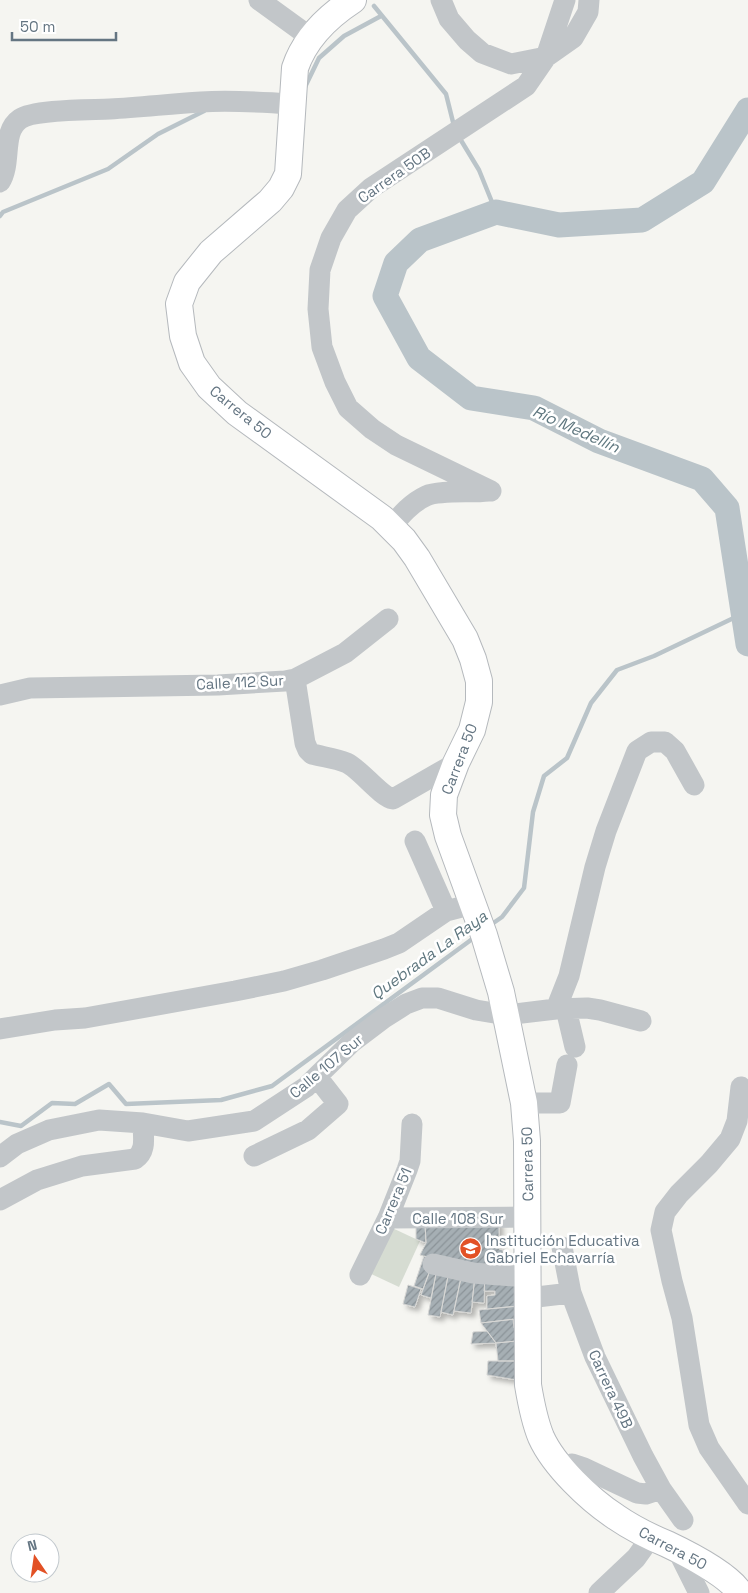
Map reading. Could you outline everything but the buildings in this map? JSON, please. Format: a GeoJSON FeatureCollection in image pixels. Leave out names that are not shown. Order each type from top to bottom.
{"type":"FeatureCollection","features":[{"type":"Feature","properties":{"kind":"main road","name":"Carrera 50"},"geometry":{"type":"LineString","coordinates":[[353,0],[325,22],[310,37],[300,54],[295,68],[288,174],[281,188],[270,201],[211,252],[187,282],[179,304],[183,336],[192,363],[208,387],[237,413],[382,518],[404,540],[417,558],[465,639],[479,681],[479,702],[472,730],[444,795],[443,815],[448,836],[479,922],[501,992],[524,1103],[528,1141],[528,1385],[533,1413],[541,1437],[550,1454],[560,1467],[588,1494],[616,1517],[651,1537],[684,1552],[735,1588]]}},
{"type":"Feature","properties":{"kind":"street"},"geometry":{"type":"LineString","coordinates":[[259,0],[310,37]]}},
{"type":"Feature","properties":{"kind":"street"},"geometry":{"type":"LineString","coordinates":[[442,0],[449,19],[466,40],[482,53],[511,64],[546,56],[572,38],[588,12],[589,0]]}},
{"type":"Feature","properties":{"kind":"street","name":"Carrera 50B"},"geometry":{"type":"LineString","coordinates":[[391,527],[407,509],[426,496],[438,492],[491,491],[396,445],[372,429],[348,408],[335,382],[322,347],[318,309],[320,270],[331,238],[347,210],[371,188],[526,86],[546,56],[565,0]]}},
{"type":"Feature","properties":{"kind":"street"},"geometry":{"type":"LineString","coordinates":[[0,182],[6,169],[8,143],[13,126],[20,118],[30,114],[202,102],[292,104]]}},
{"type":"Feature","properties":{"kind":"street"},"geometry":{"type":"LineString","coordinates":[[295,679],[346,653],[388,619]]}},
{"type":"Feature","properties":{"kind":"street","name":"Calle 112 Sur"},"geometry":{"type":"LineString","coordinates":[[1,695],[30,688],[218,684],[295,679],[305,743],[308,750],[312,754],[347,763],[368,779],[386,797],[392,798],[456,764]]}},
{"type":"Feature","properties":{"kind":"street"},"geometry":{"type":"LineString","coordinates":[[524,1103],[560,1103],[571,1056],[561,1009],[595,867],[606,831],[637,750],[651,742],[665,742],[675,751],[694,785]]}},
{"type":"Feature","properties":{"kind":"street"},"geometry":{"type":"LineString","coordinates":[[415,841],[446,911],[479,922]]}},
{"type":"Feature","properties":{"kind":"street"},"geometry":{"type":"LineString","coordinates":[[0,1029],[55,1020],[85,1018],[284,981],[399,943],[446,911]]}},
{"type":"Feature","properties":{"kind":"street","name":"Calle 107 Sur"},"geometry":{"type":"LineString","coordinates":[[0,1157],[17,1144],[49,1130],[99,1120],[143,1123],[188,1131],[254,1121],[306,1087],[358,1038],[406,1004],[422,998],[438,998],[476,1010],[506,1015],[586,1008],[641,1021]]}},
{"type":"Feature","properties":{"kind":"street"},"geometry":{"type":"LineString","coordinates":[[254,1156],[308,1130],[338,1104],[317,1077]]}},
{"type":"Feature","properties":{"kind":"street"},"geometry":{"type":"LineString","coordinates":[[741,1087],[737,1121],[730,1138],[709,1164],[678,1194],[665,1212],[662,1220],[662,1230],[672,1281],[682,1318],[699,1425],[709,1448],[748,1504]]}},
{"type":"Feature","properties":{"kind":"street"},"geometry":{"type":"LineString","coordinates":[[0,1200],[37,1180],[82,1166],[134,1159],[143,1151],[143,1123]]}},
{"type":"Feature","properties":{"kind":"street","name":"Carrera 51"},"geometry":{"type":"LineString","coordinates":[[360,1275],[388,1218],[410,1161],[412,1124]]}},
{"type":"Feature","properties":{"kind":"street","name":"Calle 108 Sur"},"geometry":{"type":"LineString","coordinates":[[388,1218],[528,1217]]}},
{"type":"Feature","properties":{"kind":"street","name":"Carrera 49B"},"geometry":{"type":"LineString","coordinates":[[562,1247],[571,1293],[595,1357],[643,1456],[661,1489],[682,1520]]}},
{"type":"Feature","properties":{"kind":"street"},"geometry":{"type":"LineString","coordinates":[[433,1264],[528,1288],[571,1293]]}},
{"type":"Feature","properties":{"kind":"street"},"geometry":{"type":"LineString","coordinates":[[560,1467],[572,1464],[584,1468],[637,1493],[646,1494],[661,1489]]}},
{"type":"Feature","properties":{"kind":"street"},"geometry":{"type":"LineString","coordinates":[[599,1593],[636,1558],[651,1537]]}},
{"type":"Feature","properties":{"kind":"street"},"geometry":{"type":"LineString","coordinates":[[684,1552],[699,1593]]}},
{"type":"Feature","properties":{"kind":"shaded area"},"geometry":{"type":"Polygon","coordinates":[[[388,1226],[420,1241],[399,1287],[367,1272],[388,1226]]]}},
{"type":"Feature","properties":{"kind":"waterway"},"geometry":{"type":"LineString","coordinates":[[374,6],[446,94],[454,126]]}},
{"type":"Feature","properties":{"kind":"waterway"},"geometry":{"type":"LineString","coordinates":[[305,87],[319,58],[344,36],[381,16]]}},
{"type":"Feature","properties":{"kind":"waterway","name":"Río Medellín"},"geometry":{"type":"LineString","coordinates":[[748,110],[703,182],[642,220],[559,225],[496,212],[420,240],[396,263],[385,296],[419,358],[471,398],[534,408],[599,441],[702,479],[727,508],[748,644]]}},
{"type":"Feature","properties":{"kind":"waterway"},"geometry":{"type":"LineString","coordinates":[[0,216],[3,212],[108,169],[158,134],[204,111]]}},
{"type":"Feature","properties":{"kind":"waterway"},"geometry":{"type":"LineString","coordinates":[[459,137],[479,170],[496,212]]}},
{"type":"Feature","properties":{"kind":"waterway","name":"Quebrada La Raya"},"geometry":{"type":"LineString","coordinates":[[489,926],[502,917],[524,888],[533,812],[544,776],[567,758],[591,703],[617,670],[654,656],[742,614]]}},
{"type":"Feature","properties":{"kind":"waterway","name":"Quebrada La Raya"},"geometry":{"type":"LineString","coordinates":[[0,1122],[21,1126],[52,1103],[75,1104],[109,1084],[126,1104],[221,1100],[272,1086],[475,937]]}},
{"type":"Feature","properties":{"kind":"place","name":"Institución Educativa Gabriel Echavarría"},"geometry":{"type":"Point","coordinates":[470,1249]}}]}
